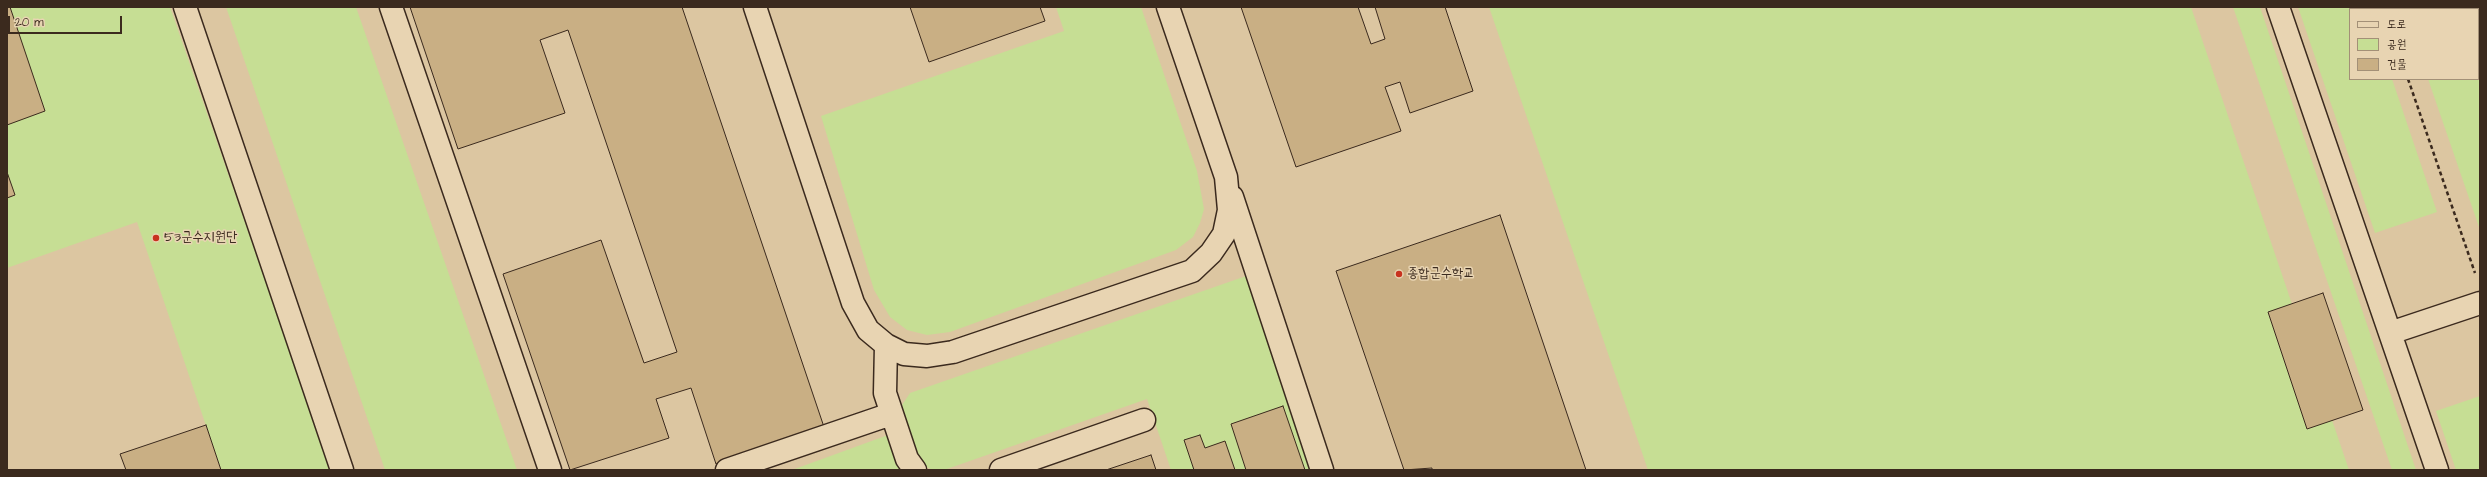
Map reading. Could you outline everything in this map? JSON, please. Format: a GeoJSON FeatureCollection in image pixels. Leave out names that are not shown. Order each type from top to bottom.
{"type":"FeatureCollection","features":[{"type":"Feature","properties":{"kind":"street"},"geometry":{"type":"LineString","coordinates":[[185,7],[342,470]]}},
{"type":"Feature","properties":{"kind":"street"},"geometry":{"type":"LineString","coordinates":[[392,7],[550,470]]}},
{"type":"Feature","properties":{"kind":"street"},"geometry":{"type":"LineString","coordinates":[[755,7],[853,303],[868,330],[886,345],[904,354],[927,356],[953,352],[1192,271],[1211,253],[1224,234],[1229,210],[1226,177]]}},
{"type":"Feature","properties":{"kind":"street"},"geometry":{"type":"LineString","coordinates":[[1168,7],[1226,177],[1322,470]]}},
{"type":"Feature","properties":{"kind":"street"},"geometry":{"type":"LineString","coordinates":[[2278,7],[2437,470]]}},
{"type":"Feature","properties":{"kind":"street"},"geometry":{"type":"LineString","coordinates":[[2390,333],[2480,303]]}},
{"type":"Feature","properties":{"kind":"street"},"geometry":{"type":"LineString","coordinates":[[886,345],[885,392],[907,459],[915,470]]}},
{"type":"Feature","properties":{"kind":"street"},"geometry":{"type":"LineString","coordinates":[[727,470],[891,414]]}},
{"type":"Feature","properties":{"kind":"street"},"geometry":{"type":"LineString","coordinates":[[1001,470],[1144,420]]}},
{"type":"Feature","properties":{"kind":"path"},"geometry":{"type":"LineString","coordinates":[[2408,80],[2477,279]]}},
{"type":"Feature","properties":{"kind":"shaded area","name":"종합군수학교"},"geometry":{"type":"Polygon","coordinates":[[[7,7],[2480,7],[2480,470],[7,470],[7,7]]]}},
{"type":"Feature","properties":{"kind":"green space"},"geometry":{"type":"Polygon","coordinates":[[[7,7],[170,7],[331,470],[221,470],[137,222],[7,268],[7,7]]]}},
{"type":"Feature","properties":{"kind":"green space"},"geometry":{"type":"Polygon","coordinates":[[[226,7],[356,7],[517,470],[385,470],[226,7]]]}},
{"type":"Feature","properties":{"kind":"green space"},"geometry":{"type":"Polygon","coordinates":[[[1056,7],[1141,7],[1197,171],[1204,209],[1200,223],[1193,237],[1176,250],[950,332],[927,335],[907,330],[890,317],[874,290],[821,116],[1064,31],[1056,7]]]}},
{"type":"Feature","properties":{"kind":"green space"},"geometry":{"type":"Polygon","coordinates":[[[1489,7],[2191,7],[2292,304],[2268,313],[2307,428],[2332,420],[2349,470],[1648,470],[1489,7]]]}},
{"type":"Feature","properties":{"kind":"green space"},"geometry":{"type":"Polygon","coordinates":[[[2233,7],[2260,7],[2416,470],[2392,470],[2233,7]]]}},
{"type":"Feature","properties":{"kind":"green space"},"geometry":{"type":"Polygon","coordinates":[[[2298,7],[2368,7],[2349,8],[2349,80],[2392,80],[2437,212],[2375,233],[2298,7]]]}},
{"type":"Feature","properties":{"kind":"green space"},"geometry":{"type":"Polygon","coordinates":[[[2479,31],[2480,34],[2480,230],[2428,80],[2479,80],[2479,31]]]}},
{"type":"Feature","properties":{"kind":"green space"},"geometry":{"type":"Polygon","coordinates":[[[1249,275],[1314,470],[1171,470],[1147,399],[944,470],[933,470],[924,466],[913,454],[902,405],[910,393],[1249,275]]]}},
{"type":"Feature","properties":{"kind":"green space"},"geometry":{"type":"Polygon","coordinates":[[[2480,396],[2480,470],[2456,470],[2436,411],[2480,396]]]}},
{"type":"Feature","properties":{"kind":"green space"},"geometry":{"type":"Polygon","coordinates":[[[888,435],[901,470],[792,470],[888,435]]]}},
{"type":"Feature","properties":{"kind":"building"},"geometry":{"type":"Polygon","coordinates":[[[7,7],[10,7],[45,111],[7,125],[7,7]]]}},
{"type":"Feature","properties":{"kind":"building"},"geometry":{"type":"Polygon","coordinates":[[[410,7],[682,7],[824,427],[716,464],[691,388],[656,399],[669,438],[570,470],[503,274],[601,240],[644,363],[677,352],[568,30],[540,40],[565,113],[458,149],[410,7]]]}},
{"type":"Feature","properties":{"kind":"building"},"geometry":{"type":"Polygon","coordinates":[[[910,7],[1040,7],[1045,21],[929,62],[910,7]]]}},
{"type":"Feature","properties":{"kind":"building"},"geometry":{"type":"Polygon","coordinates":[[[1241,7],[1358,7],[1371,44],[1385,39],[1375,7],[1445,7],[1473,91],[1410,113],[1400,82],[1385,87],[1401,131],[1296,167],[1241,7]]]}},
{"type":"Feature","properties":{"kind":"building"},"geometry":{"type":"Polygon","coordinates":[[[2480,7],[2480,34],[2479,8],[2472,8],[2480,7]]]}},
{"type":"Feature","properties":{"kind":"building"},"geometry":{"type":"Polygon","coordinates":[[[7,172],[15,195],[7,198],[7,172]]]}},
{"type":"Feature","properties":{"kind":"building"},"geometry":{"type":"Polygon","coordinates":[[[1500,215],[1586,470],[1432,470],[1432,468],[1404,470],[1336,271],[1500,215]]]}},
{"type":"Feature","properties":{"kind":"building"},"geometry":{"type":"Polygon","coordinates":[[[2323,293],[2363,410],[2307,429],[2268,312],[2323,293]]]}},
{"type":"Feature","properties":{"kind":"building"},"geometry":{"type":"Polygon","coordinates":[[[1283,406],[1305,470],[1246,470],[1231,424],[1283,406]]]}},
{"type":"Feature","properties":{"kind":"building"},"geometry":{"type":"Polygon","coordinates":[[[206,425],[221,470],[126,470],[120,454],[206,425]]]}},
{"type":"Feature","properties":{"kind":"building"},"geometry":{"type":"Polygon","coordinates":[[[1200,435],[1205,448],[1225,441],[1235,470],[1194,470],[1184,440],[1200,435]]]}},
{"type":"Feature","properties":{"kind":"building"},"geometry":{"type":"Polygon","coordinates":[[[1151,455],[1156,470],[1106,470],[1151,455]]]}},
{"type":"Feature","properties":{"kind":"place","name":"53군수지원단"},"geometry":{"type":"Point","coordinates":[156,238]}},
{"type":"Feature","properties":{"kind":"place","name":"종합군수학교"},"geometry":{"type":"Point","coordinates":[1399,274]}}]}
